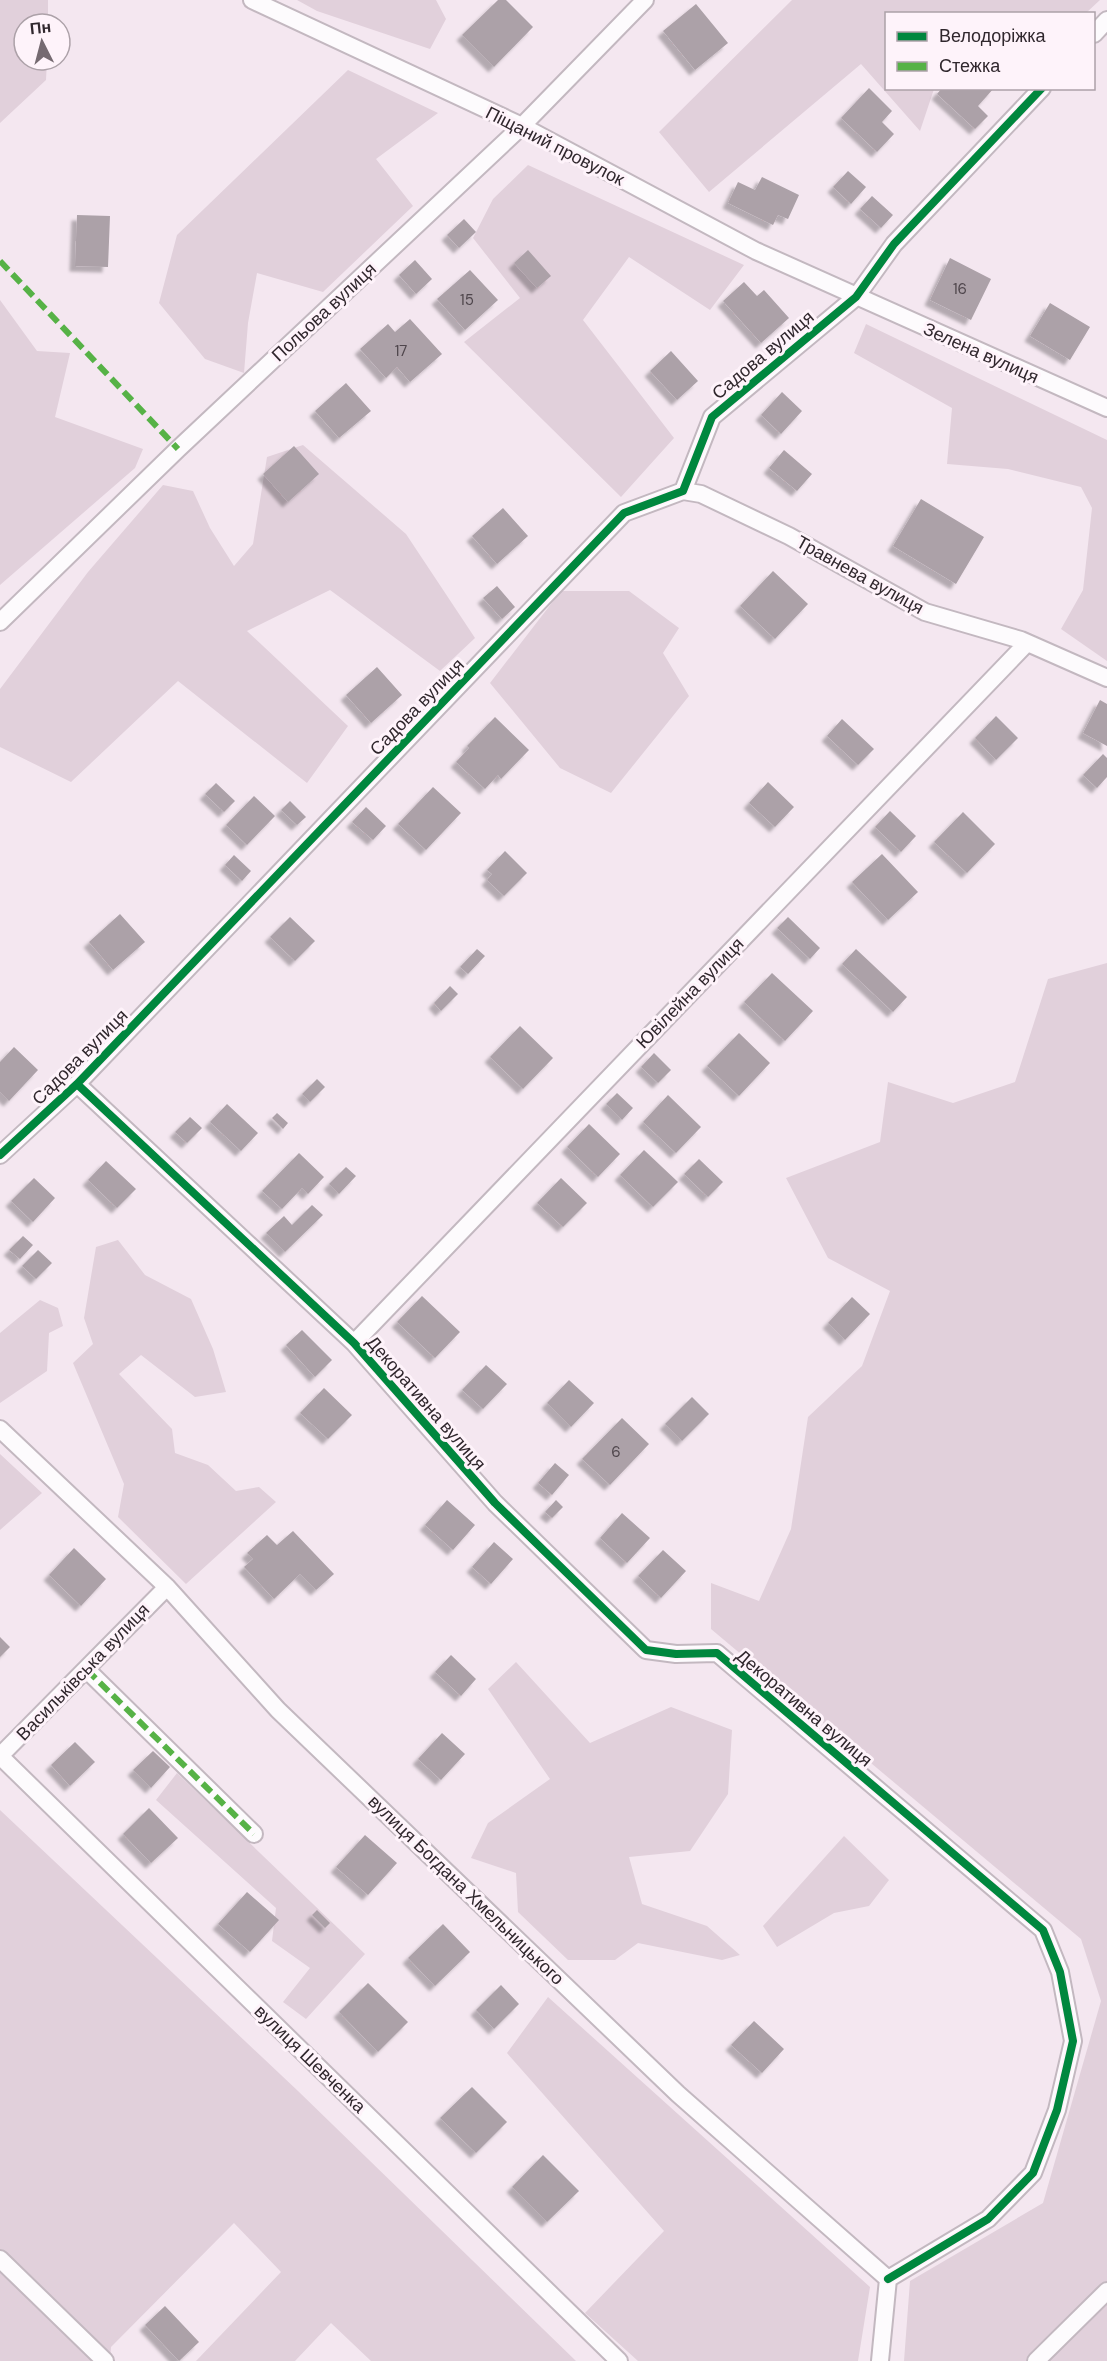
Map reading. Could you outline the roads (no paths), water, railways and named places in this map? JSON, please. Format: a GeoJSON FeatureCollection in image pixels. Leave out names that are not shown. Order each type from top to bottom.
{"type":"FeatureCollection","features":[{"type":"Feature","properties":{"kind":"street","name":"Піщаний провулок"},"geometry":{"type":"LineString","coordinates":[[252,0],[522,126],[756,251],[856,297]]}},
{"type":"Feature","properties":{"kind":"street","name":"Польова вулиця"},"geometry":{"type":"LineString","coordinates":[[0,622],[178,449],[522,126],[645,0]]}},
{"type":"Feature","properties":{"kind":"street"},"geometry":{"type":"LineString","coordinates":[[1095,33],[1107,20]]}},
{"type":"Feature","properties":{"kind":"street","name":"Садова вулиця"},"geometry":{"type":"LineString","coordinates":[[0,1155],[77,1084],[624,513],[683,491],[712,417],[856,297],[894,244],[1040,90]]}},
{"type":"Feature","properties":{"kind":"street","name":"Зелена вулиця"},"geometry":{"type":"LineString","coordinates":[[856,297],[1107,408]]}},
{"type":"Feature","properties":{"kind":"street","name":"Травнева вулиця"},"geometry":{"type":"LineString","coordinates":[[683,491],[701,494],[789,536],[925,612],[1027,643],[1107,678]]}},
{"type":"Feature","properties":{"kind":"street","name":"Ювілейна вулиця"},"geometry":{"type":"LineString","coordinates":[[354,1343],[1027,643]]}},
{"type":"Feature","properties":{"kind":"street","name":"Декоративна вулиця"},"geometry":{"type":"LineString","coordinates":[[77,1084],[354,1343],[495,1503],[646,1650],[676,1654],[717,1653],[1043,1930],[1060,1972],[1073,2042],[1057,2110],[1033,2173],[988,2219],[888,2278]]}},
{"type":"Feature","properties":{"kind":"street","name":"вулиця Богдана Хмельницького"},"geometry":{"type":"LineString","coordinates":[[0,1429],[167,1587],[278,1710],[678,2094],[888,2278]]}},
{"type":"Feature","properties":{"kind":"street","name":"Васильківська вулиця"},"geometry":{"type":"LineString","coordinates":[[0,1756],[167,1587]]}},
{"type":"Feature","properties":{"kind":"street"},"geometry":{"type":"LineString","coordinates":[[87,1670],[254,1834]]}},
{"type":"Feature","properties":{"kind":"street","name":"вулиця Шевченка"},"geometry":{"type":"LineString","coordinates":[[0,1756],[619,2361]]}},
{"type":"Feature","properties":{"kind":"street"},"geometry":{"type":"LineString","coordinates":[[0,2259],[105,2361]]}},
{"type":"Feature","properties":{"kind":"street"},"geometry":{"type":"LineString","coordinates":[[880,2361],[888,2278]]}},
{"type":"Feature","properties":{"kind":"street"},"geometry":{"type":"LineString","coordinates":[[1036,2361],[1107,2291]]}}]}
